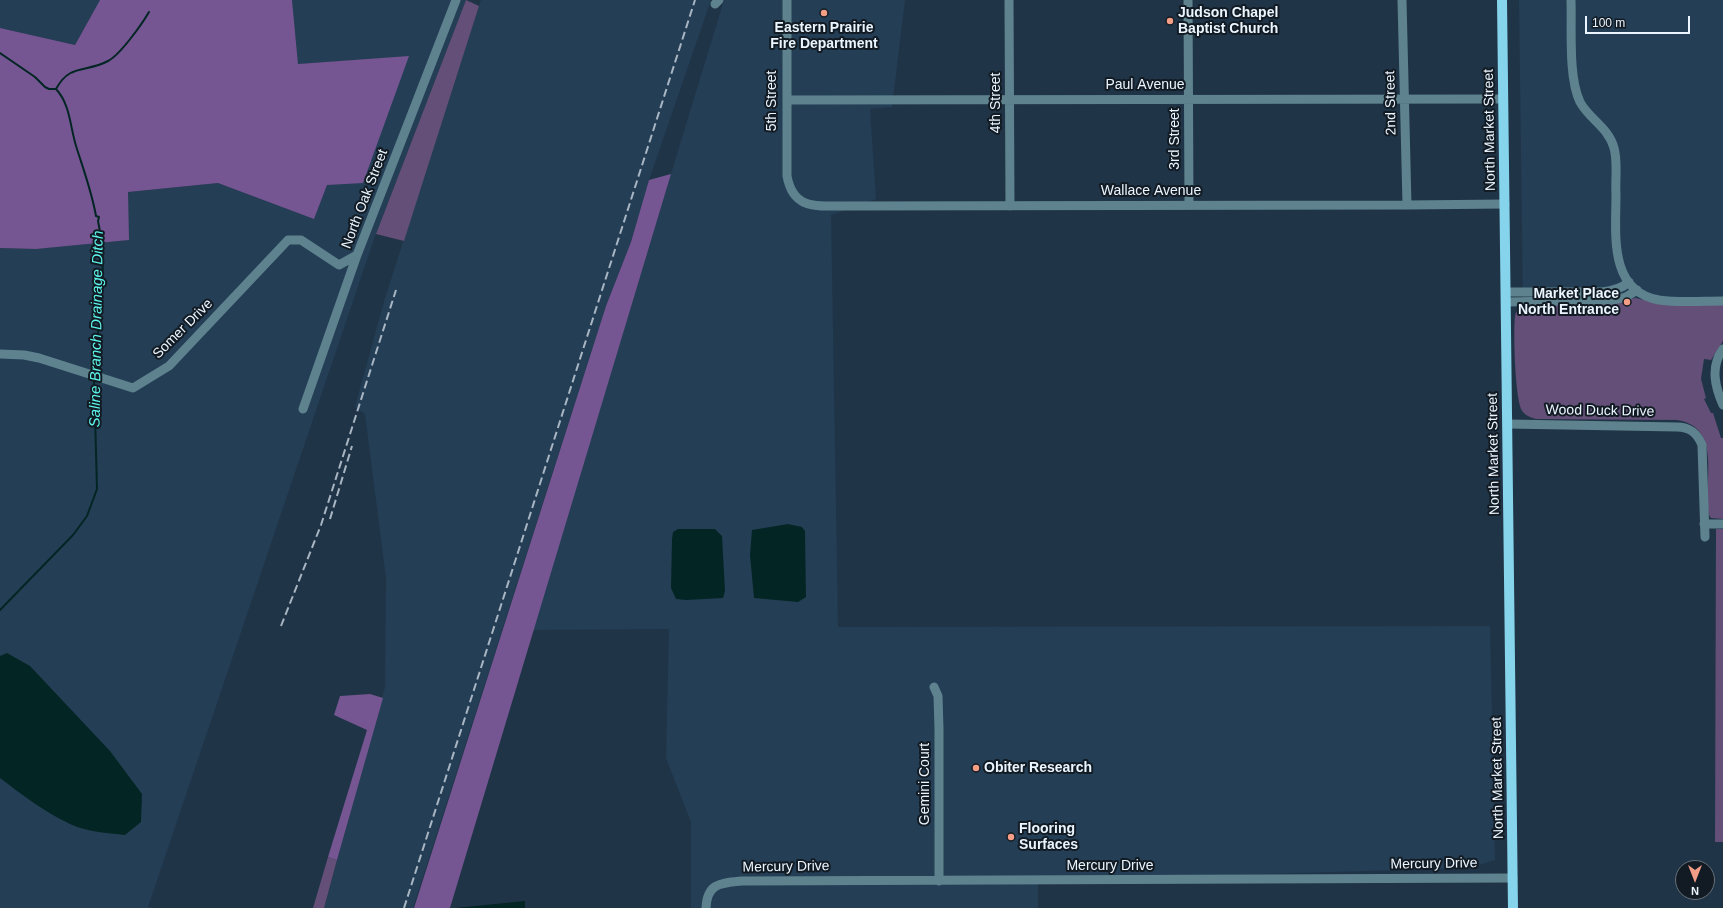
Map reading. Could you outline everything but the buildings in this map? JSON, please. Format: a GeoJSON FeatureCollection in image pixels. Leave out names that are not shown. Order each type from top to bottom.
{"type":"FeatureCollection","features":[{"type":"Feature","properties":{"kind":"main road","name":"North Market Street"},"geometry":{"type":"LineString","coordinates":[[1502,0],[1513,908]]}},
{"type":"Feature","properties":{"kind":"street","name":"North Oak Street"},"geometry":{"type":"LineString","coordinates":[[303,409],[357,255],[456,0]]}},
{"type":"Feature","properties":{"kind":"street","name":"5th Street"},"geometry":{"type":"LineString","coordinates":[[786,0],[787,176],[791,190],[798,199]]}},
{"type":"Feature","properties":{"kind":"street","name":"4th Street"},"geometry":{"type":"LineString","coordinates":[[1009,0],[1010,206]]}},
{"type":"Feature","properties":{"kind":"street","name":"3rd Street"},"geometry":{"type":"LineString","coordinates":[[1188,0],[1189,206]]}},
{"type":"Feature","properties":{"kind":"street","name":"2nd Street"},"geometry":{"type":"LineString","coordinates":[[1402,0],[1407,206]]}},
{"type":"Feature","properties":{"kind":"street"},"geometry":{"type":"LineString","coordinates":[[1571,0],[1574,85],[1582,105],[1605,131],[1614,148],[1618,260],[1621,271],[1637,290],[1645,295],[1661,300],[1723,301]]}},
{"type":"Feature","properties":{"kind":"street","name":"Paul Avenue"},"geometry":{"type":"LineString","coordinates":[[787,100],[1010,98],[1503,99]]}},
{"type":"Feature","properties":{"kind":"street","name":"Wallace Avenue"},"geometry":{"type":"LineString","coordinates":[[798,199],[816,206],[1407,206],[1505,204]]}},
{"type":"Feature","properties":{"kind":"street","name":"Somer Drive"},"geometry":{"type":"LineString","coordinates":[[0,354],[29,356],[133,388],[169,366],[288,240],[301,240],[340,265],[357,255]]}},
{"type":"Feature","properties":{"kind":"street"},"geometry":{"type":"LineString","coordinates":[[1506,297],[1602,292],[1624,286],[1629,282]]}},
{"type":"Feature","properties":{"kind":"street"},"geometry":{"type":"LineString","coordinates":[[1506,297],[1614,300],[1626,297],[1637,290]]}},
{"type":"Feature","properties":{"kind":"street"},"geometry":{"type":"LineString","coordinates":[[1723,349],[1718,356],[1715,368],[1715,381],[1723,405]]}},
{"type":"Feature","properties":{"kind":"street","name":"Wood Duck Drive"},"geometry":{"type":"LineString","coordinates":[[1508,424],[1677,427],[1691,430],[1695,433],[1702,445],[1704,524]]}},
{"type":"Feature","properties":{"kind":"street"},"geometry":{"type":"LineString","coordinates":[[1705,537],[1704,524],[1723,524]]}},
{"type":"Feature","properties":{"kind":"street","name":"Gemini Court"},"geometry":{"type":"LineString","coordinates":[[934,688],[938,696],[939,729],[939,881]]}},
{"type":"Feature","properties":{"kind":"street","name":"Mercury Drive"},"geometry":{"type":"LineString","coordinates":[[706,908],[707,894],[710,890],[720,884],[742,881],[1513,878]]}},
{"type":"Feature","properties":{"kind":"shaded area"},"geometry":{"type":"Polygon","coordinates":[[[0,0],[100,0],[75,45],[0,28],[0,0]]]}},
{"type":"Feature","properties":{"kind":"shaded area"},"geometry":{"type":"Polygon","coordinates":[[[100,0],[292,0],[298,64],[409,56],[363,183],[327,185],[314,219],[218,183],[128,192],[129,240],[36,249],[0,248],[0,28],[75,45],[100,0]]]}},
{"type":"Feature","properties":{"kind":"shaded area"},"geometry":{"type":"Polygon","coordinates":[[[292,0],[466,0],[374,239],[148,907],[156,908],[0,908],[0,248],[36,249],[128,240],[128,192],[218,183],[314,219],[327,185],[409,57],[298,64],[292,0]]]}},
{"type":"Feature","properties":{"kind":"shaded area"},"geometry":{"type":"Polygon","coordinates":[[[466,0],[479,6],[404,241],[376,234],[466,0]]]}},
{"type":"Feature","properties":{"kind":"shaded area"},"geometry":{"type":"Polygon","coordinates":[[[481,0],[711,0],[649,180],[631,242],[606,306],[413,908],[324,908],[385,687],[386,578],[365,414],[355,407],[385,298],[481,0]]]}},
{"type":"Feature","properties":{"kind":"shaded area"},"geometry":{"type":"Polygon","coordinates":[[[724,0],[905,0],[892,107],[870,109],[876,199],[831,215],[838,627],[1490,626],[1495,860],[1470,868],[1230,875],[1038,876],[1038,908],[691,908],[691,822],[666,758],[669,629],[532,630],[724,0]]]}},
{"type":"Feature","properties":{"kind":"shaded area"},"geometry":{"type":"Polygon","coordinates":[[[1519,0],[1723,0],[1723,314],[1523,313],[1519,0]]]}},
{"type":"Feature","properties":{"kind":"shaded area"},"geometry":{"type":"Polygon","coordinates":[[[671,174],[450,908],[414,908],[606,306],[631,242],[649,180],[671,174]]]}},
{"type":"Feature","properties":{"kind":"shaded area"},"geometry":{"type":"Polygon","coordinates":[[[1635,298],[1662,304],[1723,305],[1723,341],[1711,360],[1704,359],[1701,379],[1706,398],[1704,399],[1711,413],[1713,413],[1721,438],[1723,438],[1723,519],[1711,518],[1709,515],[1708,458],[1706,444],[1701,433],[1691,425],[1677,420],[1536,419],[1527,416],[1521,409],[1517,391],[1514,349],[1514,324],[1515,316],[1519,308],[1524,305],[1623,301],[1635,298]]]}},
{"type":"Feature","properties":{"kind":"shaded area"},"geometry":{"type":"Polygon","coordinates":[[[788,524],[802,527],[805,531],[806,597],[798,602],[754,598],[750,555],[752,530],[788,524]]]}},
{"type":"Feature","properties":{"kind":"shaded area"},"geometry":{"type":"Polygon","coordinates":[[[678,529],[715,529],[722,536],[725,591],[723,598],[686,600],[676,599],[671,588],[672,539],[673,532],[678,529]]]}},
{"type":"Feature","properties":{"kind":"shaded area"},"geometry":{"type":"Polygon","coordinates":[[[1716,529],[1723,529],[1723,842],[1715,842],[1716,529]]]}},
{"type":"Feature","properties":{"kind":"shaded area"},"geometry":{"type":"Polygon","coordinates":[[[7,653],[30,666],[110,751],[142,794],[141,822],[125,835],[104,833],[70,824],[43,809],[0,778],[0,656],[7,653]]]}},
{"type":"Feature","properties":{"kind":"shaded area"},"geometry":{"type":"Polygon","coordinates":[[[370,694],[383,698],[337,860],[328,857],[367,730],[334,715],[340,696],[370,694]]]}},
{"type":"Feature","properties":{"kind":"shaded area"},"geometry":{"type":"Polygon","coordinates":[[[328,857],[337,860],[324,908],[313,908],[328,857]]]}},
{"type":"Feature","properties":{"kind":"shaded area"},"geometry":{"type":"Polygon","coordinates":[[[525,901],[525,908],[455,908],[525,901]]]}},
{"type":"Feature","properties":{"kind":"waterway"},"geometry":{"type":"LineString","coordinates":[[56,89],[67,75],[79,70],[100,65],[113,58],[130,39],[149,12]]}},
{"type":"Feature","properties":{"kind":"waterway","name":"Saline Branch Drainage Ditch"},"geometry":{"type":"LineString","coordinates":[[0,53],[35,77],[45,87],[49,89],[56,89],[65,102],[70,118],[96,216],[99,217],[98,221],[103,259],[102,297],[94,373]]}},
{"type":"Feature","properties":{"kind":"waterway","name":"Saline Branch Drainage Ditch"},"geometry":{"type":"LineString","coordinates":[[0,610],[73,535],[87,516],[97,489],[94,379]]}},
{"type":"Feature","properties":{"kind":"railway"},"geometry":{"type":"LineString","coordinates":[[404,908],[695,0]]}},
{"type":"Feature","properties":{"kind":"railway"},"geometry":{"type":"LineString","coordinates":[[281,626],[321,525],[396,290]]}},
{"type":"Feature","properties":{"kind":"railway"},"geometry":{"type":"LineString","coordinates":[[330,519],[352,446]]}},
{"type":"Feature","properties":{"kind":"place","name":"Eastern Prairie Fire Department"},"geometry":{"type":"Point","coordinates":[824,13]}},
{"type":"Feature","properties":{"kind":"place","name":"Judson Chapel Baptist Church"},"geometry":{"type":"Point","coordinates":[1170,21]}},
{"type":"Feature","properties":{"kind":"place","name":"Market Place North Entrance"},"geometry":{"type":"Point","coordinates":[1627,302]}},
{"type":"Feature","properties":{"kind":"place","name":"Obiter Research"},"geometry":{"type":"Point","coordinates":[976,768]}},
{"type":"Feature","properties":{"kind":"place","name":"Flooring Surfaces"},"geometry":{"type":"Point","coordinates":[1011,837]}}]}
